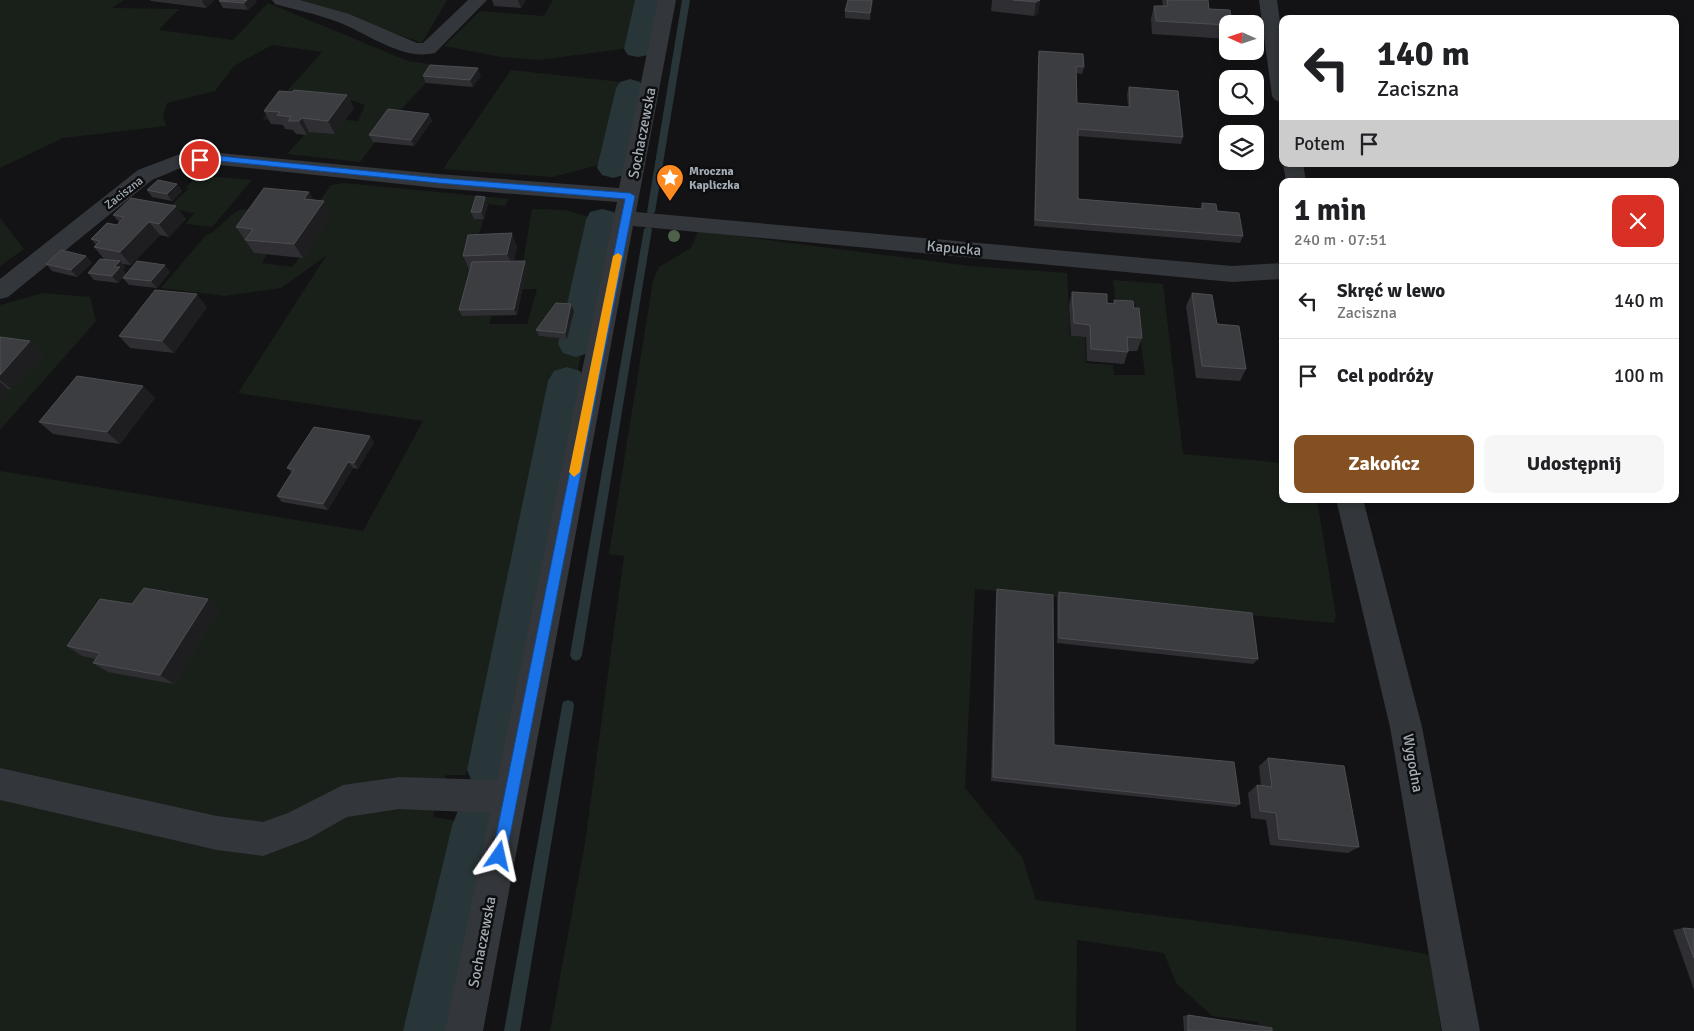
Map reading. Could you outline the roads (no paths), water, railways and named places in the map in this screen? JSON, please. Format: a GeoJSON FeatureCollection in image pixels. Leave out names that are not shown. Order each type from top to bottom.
{"type":"FeatureCollection","features":[{"type":"Feature","properties":{"kind":"street"},"geometry":{"type":"LineString","coordinates":[[281,0],[343,18],[414,49],[428,49],[478,0]]}},
{"type":"Feature","properties":{"kind":"street","name":"Sochaczewska"},"geometry":{"type":"LineString","coordinates":[[464,1031],[628,207],[667,0]]}},
{"type":"Feature","properties":{"kind":"street"},"geometry":{"type":"LineString","coordinates":[[1268,0],[1279,75]]}},
{"type":"Feature","properties":{"kind":"street","name":"Zaciszna"},"geometry":{"type":"LineString","coordinates":[[0,290],[145,176],[180,161],[220,159],[438,180],[628,207]]}},
{"type":"Feature","properties":{"kind":"street","name":"Kapucka"},"geometry":{"type":"LineString","coordinates":[[628,207],[1232,274],[1279,271]]}},
{"type":"Feature","properties":{"kind":"street","name":"Wygodna"},"geometry":{"type":"LineString","coordinates":[[1350,503],[1406,727],[1462,1031]]}},
{"type":"Feature","properties":{"kind":"street"},"geometry":{"type":"LineString","coordinates":[[0,784],[217,833],[263,839],[296,827],[343,801],[399,793],[510,797]]}},
{"type":"Feature","properties":{"kind":"waterway"},"geometry":{"type":"LineString","coordinates":[[638,49],[648,0]]}},
{"type":"Feature","properties":{"kind":"waterway"},"geometry":{"type":"LineString","coordinates":[[651,212],[686,0]]}},
{"type":"Feature","properties":{"kind":"waterway"},"geometry":{"type":"LineString","coordinates":[[613,168],[630,88]]}},
{"type":"Feature","properties":{"kind":"waterway"},"geometry":{"type":"LineString","coordinates":[[576,344],[602,220]]}},
{"type":"Feature","properties":{"kind":"waterway"},"geometry":{"type":"LineString","coordinates":[[576,655],[648,229]]}},
{"type":"Feature","properties":{"kind":"waterway"},"geometry":{"type":"LineString","coordinates":[[491,770],[567,381]]}},
{"type":"Feature","properties":{"kind":"waterway"},"geometry":{"type":"LineString","coordinates":[[512,1031],[568,706]]}},
{"type":"Feature","properties":{"kind":"waterway"},"geometry":{"type":"LineString","coordinates":[[431,1031],[477,826]]}},
{"type":"Feature","properties":{"kind":"place","name":"Mroczna Kapliczka"},"geometry":{"type":"Point","coordinates":[670,202]}}]}
